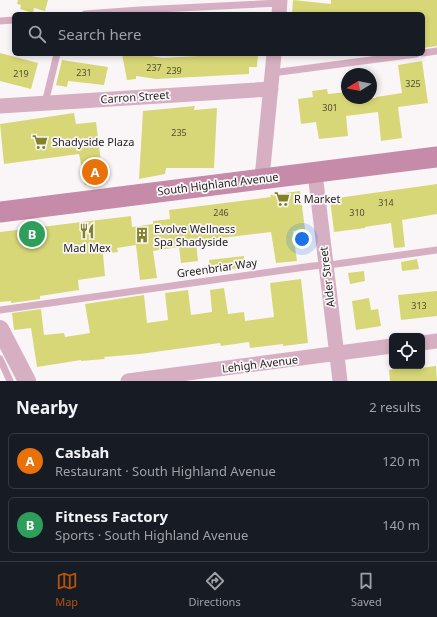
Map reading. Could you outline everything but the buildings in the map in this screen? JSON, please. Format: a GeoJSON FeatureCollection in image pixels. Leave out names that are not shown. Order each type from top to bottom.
{"type":"FeatureCollection","features":[{"type":"Feature","properties":{"kind":"main road","name":"South Highland Avenue"},"geometry":{"type":"LineString","coordinates":[[0,212],[437,157]]}},
{"type":"Feature","properties":{"kind":"street"},"geometry":{"type":"LineString","coordinates":[[262,178],[274,56]]}},
{"type":"Feature","properties":{"kind":"street","name":"Carron Street"},"geometry":{"type":"LineString","coordinates":[[0,106],[270,89]]}},
{"type":"Feature","properties":{"kind":"street","name":"Alder Street"},"geometry":{"type":"LineString","coordinates":[[315,173],[340,381]]}},
{"type":"Feature","properties":{"kind":"street"},"geometry":{"type":"LineString","coordinates":[[0,329],[27,381]]}},
{"type":"Feature","properties":{"kind":"street"},"geometry":{"type":"LineString","coordinates":[[425,342],[437,340]]}},
{"type":"Feature","properties":{"kind":"street","name":"Lehigh Avenue"},"geometry":{"type":"LineString","coordinates":[[128,381],[389,346]]}},
{"type":"Feature","properties":{"kind":"lane"},"geometry":{"type":"LineString","coordinates":[[112,12],[280,6]]}},
{"type":"Feature","properties":{"kind":"lane"},"geometry":{"type":"LineString","coordinates":[[0,21],[12,20]]}},
{"type":"Feature","properties":{"kind":"lane"},"geometry":{"type":"LineString","coordinates":[[425,53],[437,51]]}},
{"type":"Feature","properties":{"kind":"lane"},"geometry":{"type":"LineString","coordinates":[[45,103],[57,56]]}},
{"type":"Feature","properties":{"kind":"lane"},"geometry":{"type":"LineString","coordinates":[[272,73],[401,56]]}},
{"type":"Feature","properties":{"kind":"lane","name":"Greenbriar Way"},"geometry":{"type":"LineString","coordinates":[[0,310],[325,264],[336,264],[437,250]]}},
{"type":"Feature","properties":{"kind":"lane"},"geometry":{"type":"LineString","coordinates":[[0,360],[10,381]]}},
{"type":"Feature","properties":{"kind":"place","name":"Shadyside Plaza"},"geometry":{"type":"Point","coordinates":[40,142]}},
{"type":"Feature","properties":{"kind":"place","name":"Casbah"},"geometry":{"type":"Point","coordinates":[95,172]}},
{"type":"Feature","properties":{"kind":"place","name":"R Market"},"geometry":{"type":"Point","coordinates":[282,199]}},
{"type":"Feature","properties":{"kind":"place","name":"Mad Mex"},"geometry":{"type":"Point","coordinates":[87,231]}},
{"type":"Feature","properties":{"kind":"place","name":"Fitness Factory"},"geometry":{"type":"Point","coordinates":[32,234]}},
{"type":"Feature","properties":{"kind":"place","name":"Evolve Wellness Spa Shadyside"},"geometry":{"type":"Point","coordinates":[142,235]}}]}
